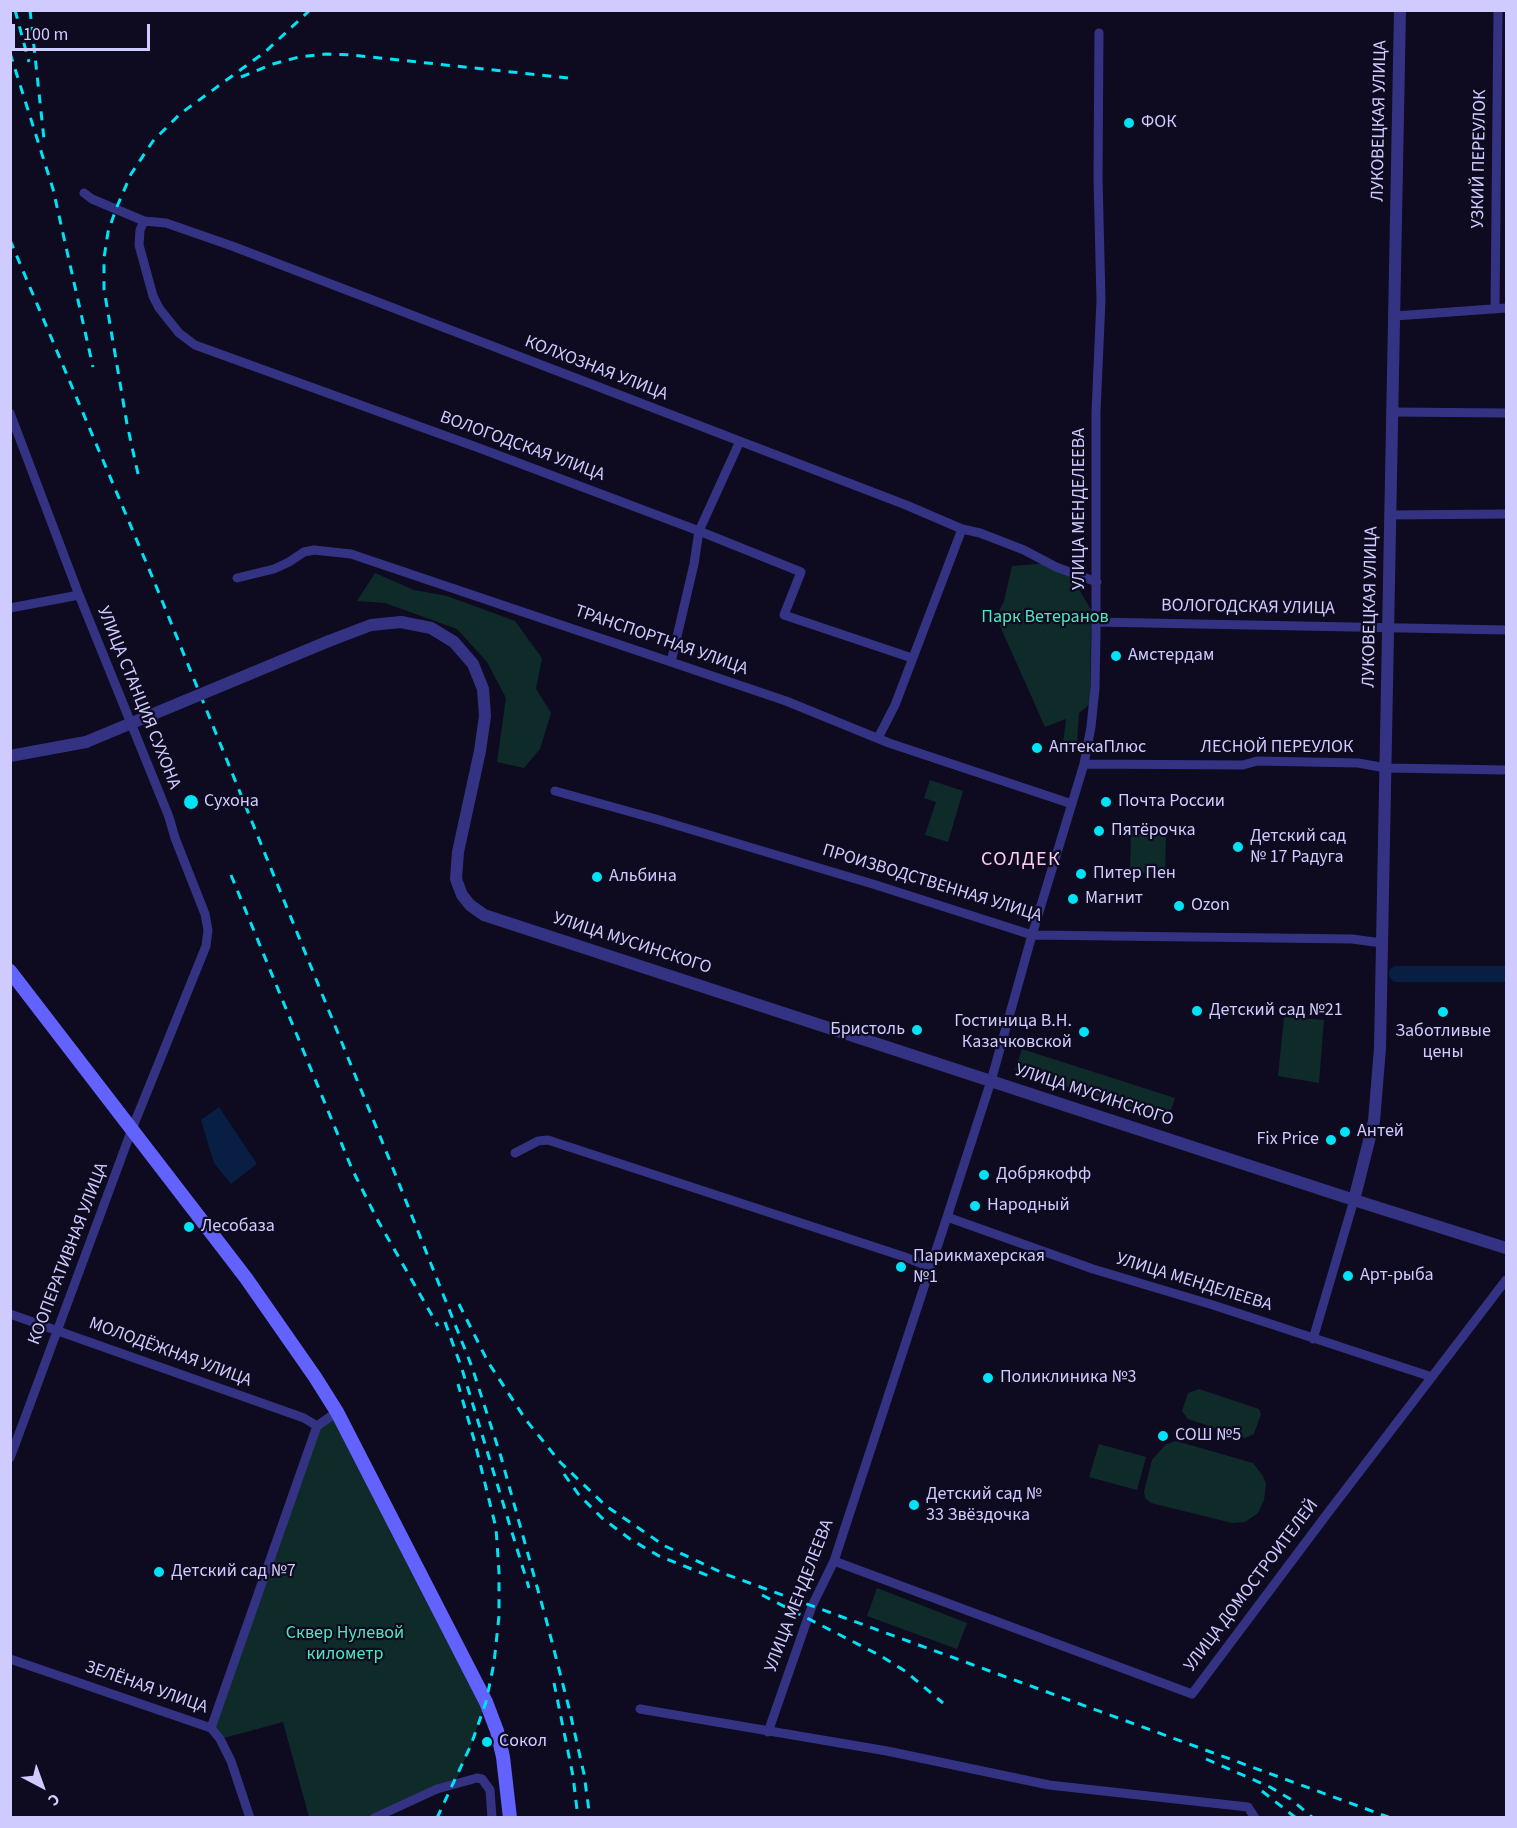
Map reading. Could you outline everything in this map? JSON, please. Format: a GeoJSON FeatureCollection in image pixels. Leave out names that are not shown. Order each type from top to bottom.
{"type":"FeatureCollection","features":[{"type":"Feature","properties":{"kind":"main road"},"geometry":{"type":"LineString","coordinates":[[10,971],[246,1278],[337,1412],[486,1702],[503,1756],[510,1818]]}},
{"type":"Feature","properties":{"kind":"street","name":"ЛУКОВЕЦКАЯ УЛИЦА"},"geometry":{"type":"LineString","coordinates":[[1353,1200],[1374,1121],[1380,1048],[1400,10]]}},
{"type":"Feature","properties":{"kind":"street","name":"УЗКИЙ ПЕРЕУЛОК"},"geometry":{"type":"LineString","coordinates":[[1495,309],[1498,10]]}},
{"type":"Feature","properties":{"kind":"street","name":"УЛИЦА МЕНДЕЛЕЕВА"},"geometry":{"type":"LineString","coordinates":[[768,1732],[812,1606],[834,1561],[947,1217],[991,1081],[1084,764],[1095,688],[1096,412],[1101,300],[1098,177],[1099,33]]}},
{"type":"Feature","properties":{"kind":"street","name":"КОЛХОЗНАЯ УЛИЦА"},"geometry":{"type":"LineString","coordinates":[[84,193],[92,199],[144,221],[166,223],[232,246],[906,505],[962,529],[1024,550],[1056,567],[1096,582]]}},
{"type":"Feature","properties":{"kind":"street","name":"ВОЛОГОДСКАЯ УЛИЦА"},"geometry":{"type":"LineString","coordinates":[[144,221],[140,230],[139,245],[153,296],[159,308],[179,333],[195,345],[478,448],[801,572],[784,615],[912,658]]}},
{"type":"Feature","properties":{"kind":"street"},"geometry":{"type":"LineString","coordinates":[[1395,316],[1506,308]]}},
{"type":"Feature","properties":{"kind":"street"},"geometry":{"type":"LineString","coordinates":[[1393,412],[1506,413]]}},
{"type":"Feature","properties":{"kind":"street","name":"УЛИЦА СТАНЦИЯ СУХОНА"},"geometry":{"type":"LineString","coordinates":[[10,414],[79,595],[169,817],[205,914],[208,930],[206,946],[132,1129]]}},
{"type":"Feature","properties":{"kind":"street"},"geometry":{"type":"LineString","coordinates":[[671,662],[694,564],[699,531],[740,441]]}},
{"type":"Feature","properties":{"kind":"street"},"geometry":{"type":"LineString","coordinates":[[1390,515],[1506,514]]}},
{"type":"Feature","properties":{"kind":"street"},"geometry":{"type":"LineString","coordinates":[[878,738],[895,705],[962,529]]}},
{"type":"Feature","properties":{"kind":"street","name":"ТРАНСПОРТНАЯ УЛИЦА"},"geometry":{"type":"LineString","coordinates":[[237,578],[274,568],[304,552],[314,550],[351,554],[786,701],[878,738],[1072,804]]}},
{"type":"Feature","properties":{"kind":"street"},"geometry":{"type":"LineString","coordinates":[[10,608],[79,595]]}},
{"type":"Feature","properties":{"kind":"street","name":"УЛИЦА МУСИНСКОГО"},"geometry":{"type":"LineString","coordinates":[[10,756],[86,742],[371,625],[401,622],[431,628],[454,642],[473,664],[483,689],[485,716],[480,751],[458,852],[456,879],[462,895],[477,910],[500,921],[1506,1248]]}},
{"type":"Feature","properties":{"kind":"street","name":"ВОЛОГОДСКАЯ УЛИЦА"},"geometry":{"type":"LineString","coordinates":[[1096,622],[1506,630]]}},
{"type":"Feature","properties":{"kind":"street","name":"ЛЕСНОЙ ПЕРЕУЛОК"},"geometry":{"type":"LineString","coordinates":[[1084,764],[1243,765],[1267,761],[1358,763],[1386,768],[1506,770]]}},
{"type":"Feature","properties":{"kind":"street","name":"ПРОИЗВОДСТВЕННАЯ УЛИЦА"},"geometry":{"type":"LineString","coordinates":[[555,791],[887,888],[1032,935],[1352,939],[1382,943]]}},
{"type":"Feature","properties":{"kind":"street","name":"КООПЕРАТИВНАЯ УЛИЦА"},"geometry":{"type":"LineString","coordinates":[[10,1458],[132,1129]]}},
{"type":"Feature","properties":{"kind":"street"},"geometry":{"type":"LineString","coordinates":[[515,1154],[538,1141],[548,1140],[930,1267]]}},
{"type":"Feature","properties":{"kind":"street"},"geometry":{"type":"LineString","coordinates":[[1313,1339],[1353,1200]]}},
{"type":"Feature","properties":{"kind":"street","name":"УЛИЦА МЕНДЕЛЕЕВА"},"geometry":{"type":"LineString","coordinates":[[947,1217],[1093,1269],[1213,1305],[1431,1377]]}},
{"type":"Feature","properties":{"kind":"street","name":"УЛИЦА ДОМОСТРОИТЕЛЕЙ"},"geometry":{"type":"LineString","coordinates":[[834,1561],[1192,1694],[1506,1280]]}},
{"type":"Feature","properties":{"kind":"street","name":"МОЛОДЁЖНАЯ УЛИЦА"},"geometry":{"type":"LineString","coordinates":[[10,1314],[304,1418],[316,1426]]}},
{"type":"Feature","properties":{"kind":"street"},"geometry":{"type":"LineString","coordinates":[[211,1728],[316,1426],[337,1412]]}},
{"type":"Feature","properties":{"kind":"street","name":"ЗЕЛЁНАЯ УЛИЦА"},"geometry":{"type":"LineString","coordinates":[[10,1659],[211,1728],[220,1739],[231,1761],[250,1818]]}},
{"type":"Feature","properties":{"kind":"street"},"geometry":{"type":"LineString","coordinates":[[640,1709],[887,1751],[1048,1785],[1248,1807],[1255,1818]]}},
{"type":"Feature","properties":{"kind":"street"},"geometry":{"type":"LineString","coordinates":[[374,1818],[436,1789],[477,1778],[482,1779],[490,1790],[492,1818]]}},
{"type":"Feature","properties":{"kind":"green space","name":"Парк Ветеранов"},"geometry":{"type":"Polygon","coordinates":[[[1049,563],[1069,572],[1091,610],[1090,704],[1079,713],[1077,743],[1063,744],[1066,719],[1045,727],[996,617],[1004,601],[1012,566],[1049,563]]]}},
{"type":"Feature","properties":{"kind":"green space"},"geometry":{"type":"Polygon","coordinates":[[[375,573],[414,590],[447,596],[515,621],[542,658],[536,689],[551,713],[540,749],[524,768],[497,762],[506,698],[487,662],[457,629],[385,603],[357,601],[375,573]]]}},
{"type":"Feature","properties":{"kind":"green space"},"geometry":{"type":"Polygon","coordinates":[[[930,780],[963,791],[948,842],[925,835],[936,802],[924,798],[930,780]]]}},
{"type":"Feature","properties":{"kind":"green space"},"geometry":{"type":"Polygon","coordinates":[[[1131,831],[1166,832],[1165,873],[1130,873],[1131,831]]]}},
{"type":"Feature","properties":{"kind":"green space"},"geometry":{"type":"Polygon","coordinates":[[[1284,1017],[1324,1020],[1319,1083],[1278,1076],[1284,1017]]]}},
{"type":"Feature","properties":{"kind":"green space"},"geometry":{"type":"Polygon","coordinates":[[[1022,1049],[1175,1098],[1168,1119],[1015,1070],[1022,1049]]]}},
{"type":"Feature","properties":{"kind":"green space"},"geometry":{"type":"Polygon","coordinates":[[[1199,1389],[1259,1409],[1261,1414],[1254,1434],[1245,1438],[1188,1419],[1182,1411],[1188,1393],[1199,1389]]]}},
{"type":"Feature","properties":{"kind":"green space","name":"Сквер Нулевой километр"},"geometry":{"type":"Polygon","coordinates":[[[337,1412],[486,1702],[455,1783],[374,1817],[309,1817],[283,1722],[220,1739],[211,1728],[317,1426],[337,1412]]]}},
{"type":"Feature","properties":{"kind":"green space"},"geometry":{"type":"Polygon","coordinates":[[[1176,1441],[1253,1463],[1266,1484],[1264,1500],[1258,1513],[1245,1522],[1232,1523],[1151,1503],[1145,1498],[1144,1492],[1152,1460],[1166,1444],[1176,1441]]]}},
{"type":"Feature","properties":{"kind":"green space"},"geometry":{"type":"Polygon","coordinates":[[[1099,1444],[1146,1457],[1137,1490],[1089,1477],[1099,1444]]]}},
{"type":"Feature","properties":{"kind":"green space"},"geometry":{"type":"Polygon","coordinates":[[[877,1588],[967,1623],[957,1649],[867,1616],[877,1588]]]}},
{"type":"Feature","properties":{"kind":"water"},"geometry":{"type":"Polygon","coordinates":[[[219,1107],[257,1164],[231,1184],[214,1163],[201,1120],[219,1107]]]}},
{"type":"Feature","properties":{"kind":"waterway"},"geometry":{"type":"LineString","coordinates":[[1397,974],[1506,974]]}},
{"type":"Feature","properties":{"kind":"railway"},"geometry":{"type":"LineString","coordinates":[[15,10],[29,62]]}},
{"type":"Feature","properties":{"kind":"railway"},"geometry":{"type":"LineString","coordinates":[[30,10],[44,139]]}},
{"type":"Feature","properties":{"kind":"railway"},"geometry":{"type":"LineString","coordinates":[[138,474],[104,289],[104,258],[108,232],[116,209],[131,174],[153,141],[180,114],[265,52],[310,10]]}},
{"type":"Feature","properties":{"kind":"railway"},"geometry":{"type":"LineString","coordinates":[[10,53],[53,189],[93,367]]}},
{"type":"Feature","properties":{"kind":"railway"},"geometry":{"type":"LineString","coordinates":[[241,77],[273,64],[299,57],[326,54],[568,78]]}},
{"type":"Feature","properties":{"kind":"railway"},"geometry":{"type":"LineString","coordinates":[[10,240],[154,581],[472,1367],[501,1457],[546,1619],[584,1774],[590,1818]]}},
{"type":"Feature","properties":{"kind":"railway"},"geometry":{"type":"LineString","coordinates":[[231,875],[352,1169],[377,1219],[438,1326]]}},
{"type":"Feature","properties":{"kind":"railway"},"geometry":{"type":"LineString","coordinates":[[459,1304],[488,1362],[526,1420],[560,1462],[606,1506],[665,1546],[725,1574],[1391,1818]]}},
{"type":"Feature","properties":{"kind":"railway"},"geometry":{"type":"LineString","coordinates":[[445,1322],[462,1369],[529,1588]]}},
{"type":"Feature","properties":{"kind":"railway"},"geometry":{"type":"LineString","coordinates":[[437,1818],[471,1745],[486,1702],[494,1663],[499,1616],[496,1528],[458,1384]]}},
{"type":"Feature","properties":{"kind":"railway"},"geometry":{"type":"LineString","coordinates":[[564,1474],[579,1495],[602,1518],[630,1539],[659,1556],[714,1578]]}},
{"type":"Feature","properties":{"kind":"railway"},"geometry":{"type":"LineString","coordinates":[[762,1595],[881,1656],[905,1671],[943,1703]]}},
{"type":"Feature","properties":{"kind":"railway"},"geometry":{"type":"LineString","coordinates":[[554,1683],[573,1776],[578,1818]]}},
{"type":"Feature","properties":{"kind":"railway"},"geometry":{"type":"LineString","coordinates":[[1206,1759],[1270,1787],[1292,1800],[1313,1818]]}},
{"type":"Feature","properties":{"kind":"railway"},"geometry":{"type":"LineString","coordinates":[[1262,1791],[1296,1818]]}},
{"type":"Feature","properties":{"kind":"place","name":"ФОК"},"geometry":{"type":"Point","coordinates":[1129,123]}},
{"type":"Feature","properties":{"kind":"place","name":"Амстердам"},"geometry":{"type":"Point","coordinates":[1116,656]}},
{"type":"Feature","properties":{"kind":"place","name":"АптекаПлюс"},"geometry":{"type":"Point","coordinates":[1037,748]}},
{"type":"Feature","properties":{"kind":"place","name":"Сухона"},"geometry":{"type":"Point","coordinates":[191,802]}},
{"type":"Feature","properties":{"kind":"place","name":"Почта России"},"geometry":{"type":"Point","coordinates":[1106,802]}},
{"type":"Feature","properties":{"kind":"place","name":"Пятёрочка"},"geometry":{"type":"Point","coordinates":[1099,831]}},
{"type":"Feature","properties":{"kind":"place","name":"Детский сад № 17 Радуга"},"geometry":{"type":"Point","coordinates":[1238,847]}},
{"type":"Feature","properties":{"kind":"place","name":"Питер Пен"},"geometry":{"type":"Point","coordinates":[1081,874]}},
{"type":"Feature","properties":{"kind":"place","name":"Альбина"},"geometry":{"type":"Point","coordinates":[597,877]}},
{"type":"Feature","properties":{"kind":"place","name":"Магнит"},"geometry":{"type":"Point","coordinates":[1073,899]}},
{"type":"Feature","properties":{"kind":"place","name":"Ozon"},"geometry":{"type":"Point","coordinates":[1179,906]}},
{"type":"Feature","properties":{"kind":"place","name":"Детский сад №21"},"geometry":{"type":"Point","coordinates":[1197,1011]}},
{"type":"Feature","properties":{"kind":"place","name":"Заботливые цены"},"geometry":{"type":"Point","coordinates":[1443,1012]}},
{"type":"Feature","properties":{"kind":"place","name":"Бристоль"},"geometry":{"type":"Point","coordinates":[917,1030]}},
{"type":"Feature","properties":{"kind":"place","name":"Гостиница В.Н. Казачковской"},"geometry":{"type":"Point","coordinates":[1084,1032]}},
{"type":"Feature","properties":{"kind":"place","name":"Антей"},"geometry":{"type":"Point","coordinates":[1345,1132]}},
{"type":"Feature","properties":{"kind":"place","name":"Fix Price"},"geometry":{"type":"Point","coordinates":[1331,1140]}},
{"type":"Feature","properties":{"kind":"place","name":"Добрякофф"},"geometry":{"type":"Point","coordinates":[984,1175]}},
{"type":"Feature","properties":{"kind":"place","name":"Народный"},"geometry":{"type":"Point","coordinates":[975,1206]}},
{"type":"Feature","properties":{"kind":"place","name":"Лесобаза"},"geometry":{"type":"Point","coordinates":[189,1227]}},
{"type":"Feature","properties":{"kind":"place","name":"Парикмахерская №1"},"geometry":{"type":"Point","coordinates":[901,1267]}},
{"type":"Feature","properties":{"kind":"place","name":"Арт-рыба"},"geometry":{"type":"Point","coordinates":[1348,1276]}},
{"type":"Feature","properties":{"kind":"place","name":"Поликлиника №3"},"geometry":{"type":"Point","coordinates":[988,1378]}},
{"type":"Feature","properties":{"kind":"place","name":"СОШ №5"},"geometry":{"type":"Point","coordinates":[1163,1436]}},
{"type":"Feature","properties":{"kind":"place","name":"Детский сад № 33 Звёздочка"},"geometry":{"type":"Point","coordinates":[914,1505]}},
{"type":"Feature","properties":{"kind":"place","name":"Детский сад №7"},"geometry":{"type":"Point","coordinates":[159,1572]}},
{"type":"Feature","properties":{"kind":"place","name":"Сокол"},"geometry":{"type":"Point","coordinates":[487,1742]}},
{"type":"Feature","properties":{"kind":"district","name":"СОЛДЕК"},"geometry":{"type":"Point","coordinates":[1021,861]}}]}
